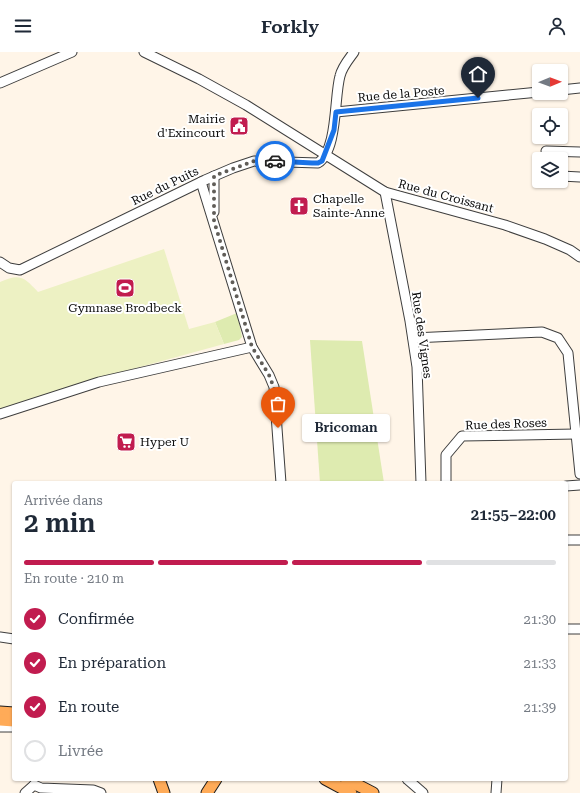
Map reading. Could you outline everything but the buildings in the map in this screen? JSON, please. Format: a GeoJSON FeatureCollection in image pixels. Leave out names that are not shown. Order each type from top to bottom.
{"type":"FeatureCollection","features":[{"type":"Feature","properties":{"kind":"main road"},"geometry":{"type":"LineString","coordinates":[[0,712],[12,713]]}},
{"type":"Feature","properties":{"kind":"main road"},"geometry":{"type":"LineString","coordinates":[[0,720],[12,721]]}},
{"type":"Feature","properties":{"kind":"main road"},"geometry":{"type":"LineString","coordinates":[[160,781],[164,793]]}},
{"type":"Feature","properties":{"kind":"main road"},"geometry":{"type":"LineString","coordinates":[[208,792],[211,781]]}},
{"type":"Feature","properties":{"kind":"main road"},"geometry":{"type":"LineString","coordinates":[[208,792],[215,781]]}},
{"type":"Feature","properties":{"kind":"main road"},"geometry":{"type":"LineString","coordinates":[[341,782],[351,793]]}},
{"type":"Feature","properties":{"kind":"main road"},"geometry":{"type":"LineString","coordinates":[[341,782],[373,793]]}},
{"type":"Feature","properties":{"kind":"street"},"geometry":{"type":"LineString","coordinates":[[0,83],[72,52]]}},
{"type":"Feature","properties":{"kind":"street","name":"Rue du Croissant"},"geometry":{"type":"LineString","coordinates":[[144,52],[246,105],[385,192],[504,225],[545,239],[570,250],[580,257]]}},
{"type":"Feature","properties":{"kind":"street"},"geometry":{"type":"LineString","coordinates":[[325,154],[334,130],[336,95],[340,74],[354,52]]}},
{"type":"Feature","properties":{"kind":"street"},"geometry":{"type":"LineString","coordinates":[[568,89],[580,88]]}},
{"type":"Feature","properties":{"kind":"street","name":"Rue de la Poste"},"geometry":{"type":"LineString","coordinates":[[336,112],[532,93]]}},
{"type":"Feature","properties":{"kind":"street"},"geometry":{"type":"LineString","coordinates":[[546,151],[580,152]]}},
{"type":"Feature","properties":{"kind":"street","name":"Rue du Puits"},"geometry":{"type":"LineString","coordinates":[[0,262],[9,268],[20,270],[201,182],[254,161],[318,163],[322,161],[325,154]]}},
{"type":"Feature","properties":{"kind":"street"},"geometry":{"type":"LineString","coordinates":[[214,176],[214,221]]}},
{"type":"Feature","properties":{"kind":"street"},"geometry":{"type":"LineString","coordinates":[[568,176],[580,177]]}},
{"type":"Feature","properties":{"kind":"street"},"geometry":{"type":"LineString","coordinates":[[201,182],[252,347],[269,375],[274,388],[281,481]]}},
{"type":"Feature","properties":{"kind":"street","name":"Rue des Vignes"},"geometry":{"type":"LineString","coordinates":[[385,192],[413,338],[417,367],[421,481]]}},
{"type":"Feature","properties":{"kind":"street"},"geometry":{"type":"LineString","coordinates":[[413,338],[542,332],[558,338],[568,353],[580,474]]}},
{"type":"Feature","properties":{"kind":"street"},"geometry":{"type":"LineString","coordinates":[[0,414],[99,382],[252,347]]}},
{"type":"Feature","properties":{"kind":"street","name":"Rue des Roses"},"geometry":{"type":"LineString","coordinates":[[446,481],[446,455],[462,436],[576,434]]}},
{"type":"Feature","properties":{"kind":"street"},"geometry":{"type":"LineString","coordinates":[[568,486],[580,485]]}},
{"type":"Feature","properties":{"kind":"street"},"geometry":{"type":"LineString","coordinates":[[568,540],[580,540]]}},
{"type":"Feature","properties":{"kind":"street"},"geometry":{"type":"LineString","coordinates":[[568,629],[580,629]]}},
{"type":"Feature","properties":{"kind":"street"},"geometry":{"type":"LineString","coordinates":[[0,637],[12,638]]}},
{"type":"Feature","properties":{"kind":"street"},"geometry":{"type":"LineString","coordinates":[[0,727],[12,727]]}},
{"type":"Feature","properties":{"kind":"street"},"geometry":{"type":"LineString","coordinates":[[409,781],[423,793]]}},
{"type":"Feature","properties":{"kind":"street"},"geometry":{"type":"LineString","coordinates":[[496,793],[497,781]]}},
{"type":"Feature","properties":{"kind":"street"},"geometry":{"type":"LineString","coordinates":[[26,793],[34,782],[41,788],[93,790],[101,793]]}},
{"type":"Feature","properties":{"kind":"green space"},"geometry":{"type":"Polygon","coordinates":[[[164,249],[189,329],[215,322],[224,344],[78,384],[0,411],[0,282],[17,277],[21,278],[29,283],[38,292],[164,249]]]}},
{"type":"Feature","properties":{"kind":"green space"},"geometry":{"type":"Polygon","coordinates":[[[237,313],[242,337],[239,340],[224,344],[215,322],[237,313]]]}},
{"type":"Feature","properties":{"kind":"green space"},"geometry":{"type":"Polygon","coordinates":[[[310,340],[362,341],[384,481],[320,481],[310,340]]]}},
{"type":"Feature","properties":{"kind":"way so far"},"geometry":{"type":"LineString","coordinates":[[275,161],[254,161],[214,176],[214,221],[252,347],[269,375],[274,388],[277,400],[278,428]]}},
{"type":"Feature","properties":{"kind":"place","name":"Mairie d'Exincourt"},"geometry":{"type":"Point","coordinates":[239,126]}},
{"type":"Feature","properties":{"kind":"place","name":"Chapelle Sainte-Anne"},"geometry":{"type":"Point","coordinates":[299,206]}},
{"type":"Feature","properties":{"kind":"place","name":"Gymnase Brodbeck"},"geometry":{"type":"Point","coordinates":[125,288]}},
{"type":"Feature","properties":{"kind":"place","name":"Bricoman"},"geometry":{"type":"Point","coordinates":[278,428]}},
{"type":"Feature","properties":{"kind":"place","name":"Hyper U"},"geometry":{"type":"Point","coordinates":[126,442]}},
{"type":"Feature","properties":{"kind":"route"},"geometry":{"type":"LineString","coordinates":[[275,161],[312,163],[322,161],[334,130],[336,112],[478,98]]}}]}
